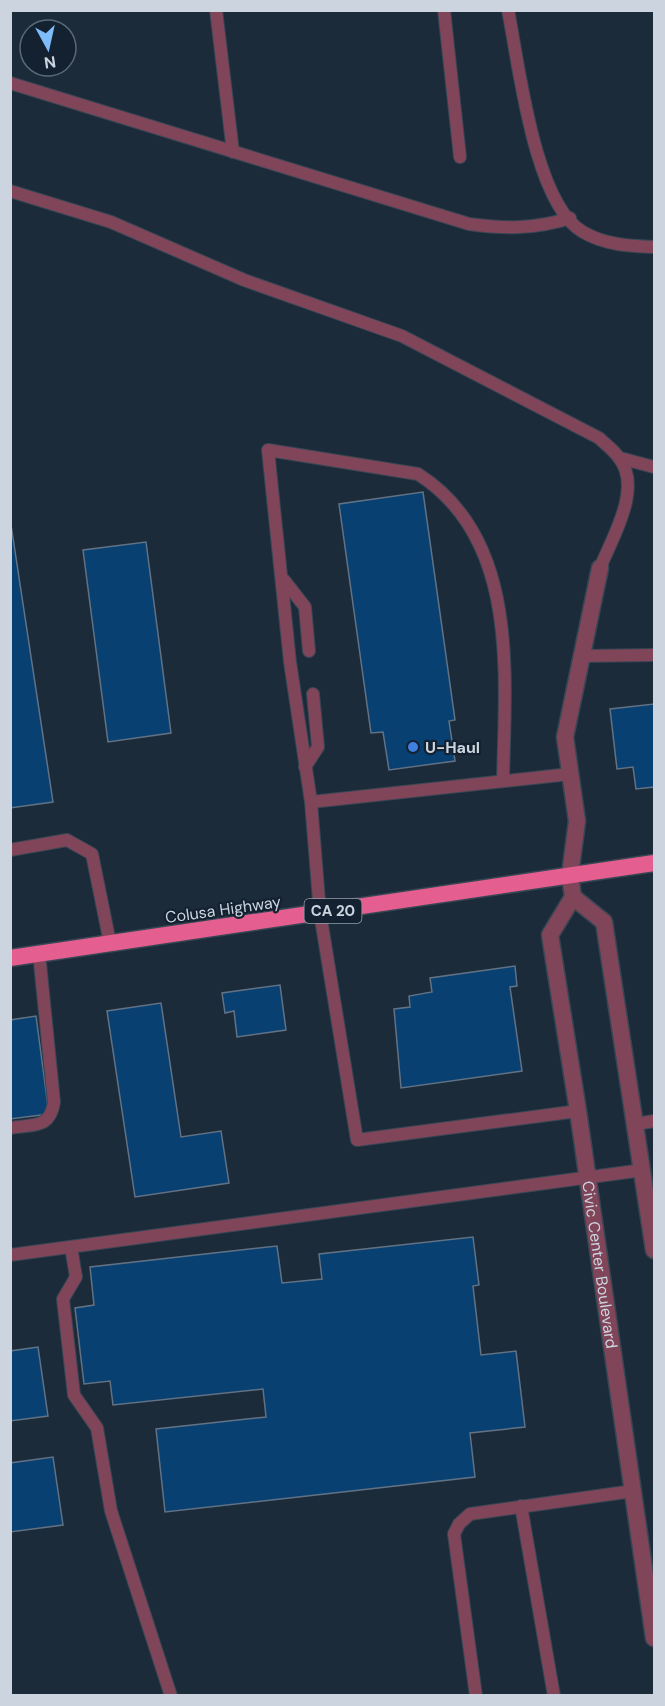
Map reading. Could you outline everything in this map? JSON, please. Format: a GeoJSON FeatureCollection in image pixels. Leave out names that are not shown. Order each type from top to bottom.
{"type":"FeatureCollection","features":[{"type":"Feature","properties":{"kind":"highway","name":"Colusa Highway"},"geometry":{"type":"LineString","coordinates":[[10,958],[654,863]]}},
{"type":"Feature","properties":{"kind":"street"},"geometry":{"type":"LineString","coordinates":[[600,568],[565,737],[577,821],[570,875],[573,897],[604,922],[654,1250]]}},
{"type":"Feature","properties":{"kind":"street","name":"Civic Center Boulevard"},"geometry":{"type":"LineString","coordinates":[[573,897],[550,935],[588,1177],[654,1638]]}},
{"type":"Feature","properties":{"kind":"lane"},"geometry":{"type":"LineString","coordinates":[[216,10],[233,152]]}},
{"type":"Feature","properties":{"kind":"lane"},"geometry":{"type":"LineString","coordinates":[[444,10],[460,157]]}},
{"type":"Feature","properties":{"kind":"lane"},"geometry":{"type":"LineString","coordinates":[[508,10],[542,171],[556,202],[581,231],[606,243],[654,247]]}},
{"type":"Feature","properties":{"kind":"lane"},"geometry":{"type":"LineString","coordinates":[[10,83],[470,224],[527,228],[570,218]]}},
{"type":"Feature","properties":{"kind":"lane"},"geometry":{"type":"LineString","coordinates":[[10,191],[111,222],[244,280],[402,336],[599,438],[620,459],[628,477],[628,495],[600,568]]}},
{"type":"Feature","properties":{"kind":"lane"},"geometry":{"type":"LineString","coordinates":[[503,781],[505,645],[495,591],[474,529],[436,485],[418,474],[268,450],[290,662],[311,802],[320,913],[357,1140],[578,1111]]}},
{"type":"Feature","properties":{"kind":"lane"},"geometry":{"type":"LineString","coordinates":[[620,459],[654,467]]}},
{"type":"Feature","properties":{"kind":"lane"},"geometry":{"type":"LineString","coordinates":[[283,579],[305,607],[309,651]]}},
{"type":"Feature","properties":{"kind":"lane"},"geometry":{"type":"LineString","coordinates":[[581,656],[654,655]]}},
{"type":"Feature","properties":{"kind":"lane"},"geometry":{"type":"LineString","coordinates":[[305,767],[318,747],[313,694]]}},
{"type":"Feature","properties":{"kind":"lane"},"geometry":{"type":"LineString","coordinates":[[311,802],[570,774]]}},
{"type":"Feature","properties":{"kind":"lane"},"geometry":{"type":"LineString","coordinates":[[10,850],[67,840],[92,854],[110,943]]}},
{"type":"Feature","properties":{"kind":"lane"},"geometry":{"type":"LineString","coordinates":[[10,1128],[45,1123],[52,1116],[54,1102],[39,953]]}},
{"type":"Feature","properties":{"kind":"lane"},"geometry":{"type":"LineString","coordinates":[[636,1124],[654,1121]]}},
{"type":"Feature","properties":{"kind":"lane"},"geometry":{"type":"LineString","coordinates":[[10,1255],[643,1170]]}},
{"type":"Feature","properties":{"kind":"lane"},"geometry":{"type":"LineString","coordinates":[[71,1247],[76,1277],[63,1299],[74,1395],[97,1428],[111,1511],[171,1695]]}},
{"type":"Feature","properties":{"kind":"lane"},"geometry":{"type":"LineString","coordinates":[[476,1695],[454,1534],[466,1516],[633,1491]]}},
{"type":"Feature","properties":{"kind":"lane"},"geometry":{"type":"LineString","coordinates":[[521,1506],[554,1695]]}},
{"type":"Feature","properties":{"kind":"building"},"geometry":{"type":"Polygon","coordinates":[[[423,492],[455,720],[449,721],[455,761],[389,770],[383,732],[371,733],[339,504],[423,492]]]}},
{"type":"Feature","properties":{"kind":"building"},"geometry":{"type":"Polygon","coordinates":[[[10,518],[53,802],[10,808],[10,518]]]}},
{"type":"Feature","properties":{"kind":"building"},"geometry":{"type":"Polygon","coordinates":[[[146,542],[171,733],[108,742],[83,550],[146,542]]]}},
{"type":"Feature","properties":{"kind":"building"},"geometry":{"type":"Polygon","coordinates":[[[654,704],[654,787],[636,789],[633,767],[617,769],[610,709],[654,704]]]}},
{"type":"Feature","properties":{"kind":"building"},"geometry":{"type":"Polygon","coordinates":[[[515,966],[517,986],[510,987],[522,1071],[401,1088],[394,1009],[410,1007],[409,996],[432,992],[430,978],[515,966]]]}},
{"type":"Feature","properties":{"kind":"building"},"geometry":{"type":"Polygon","coordinates":[[[280,985],[286,1030],[237,1037],[234,1011],[225,1013],[222,993],[280,985]]]}},
{"type":"Feature","properties":{"kind":"building"},"geometry":{"type":"Polygon","coordinates":[[[161,1003],[181,1137],[221,1131],[229,1183],[135,1197],[107,1011],[161,1003]]]}},
{"type":"Feature","properties":{"kind":"building"},"geometry":{"type":"Polygon","coordinates":[[[36,1016],[49,1114],[10,1119],[10,1020],[36,1016]]]}},
{"type":"Feature","properties":{"kind":"building"},"geometry":{"type":"Polygon","coordinates":[[[473,1237],[479,1285],[473,1286],[481,1355],[516,1351],[525,1427],[470,1433],[475,1477],[165,1512],[156,1429],[266,1417],[263,1389],[113,1405],[110,1381],[84,1384],[75,1308],[94,1305],[90,1267],[277,1246],[282,1283],[322,1279],[319,1254],[473,1237]]]}},
{"type":"Feature","properties":{"kind":"building"},"geometry":{"type":"Polygon","coordinates":[[[38,1347],[48,1416],[10,1421],[10,1351],[38,1347]]]}},
{"type":"Feature","properties":{"kind":"building"},"geometry":{"type":"Polygon","coordinates":[[[53,1457],[63,1525],[10,1532],[10,1463],[53,1457]]]}},
{"type":"Feature","properties":{"kind":"place","name":"U-Haul"},"geometry":{"type":"Point","coordinates":[413,747]}}]}
